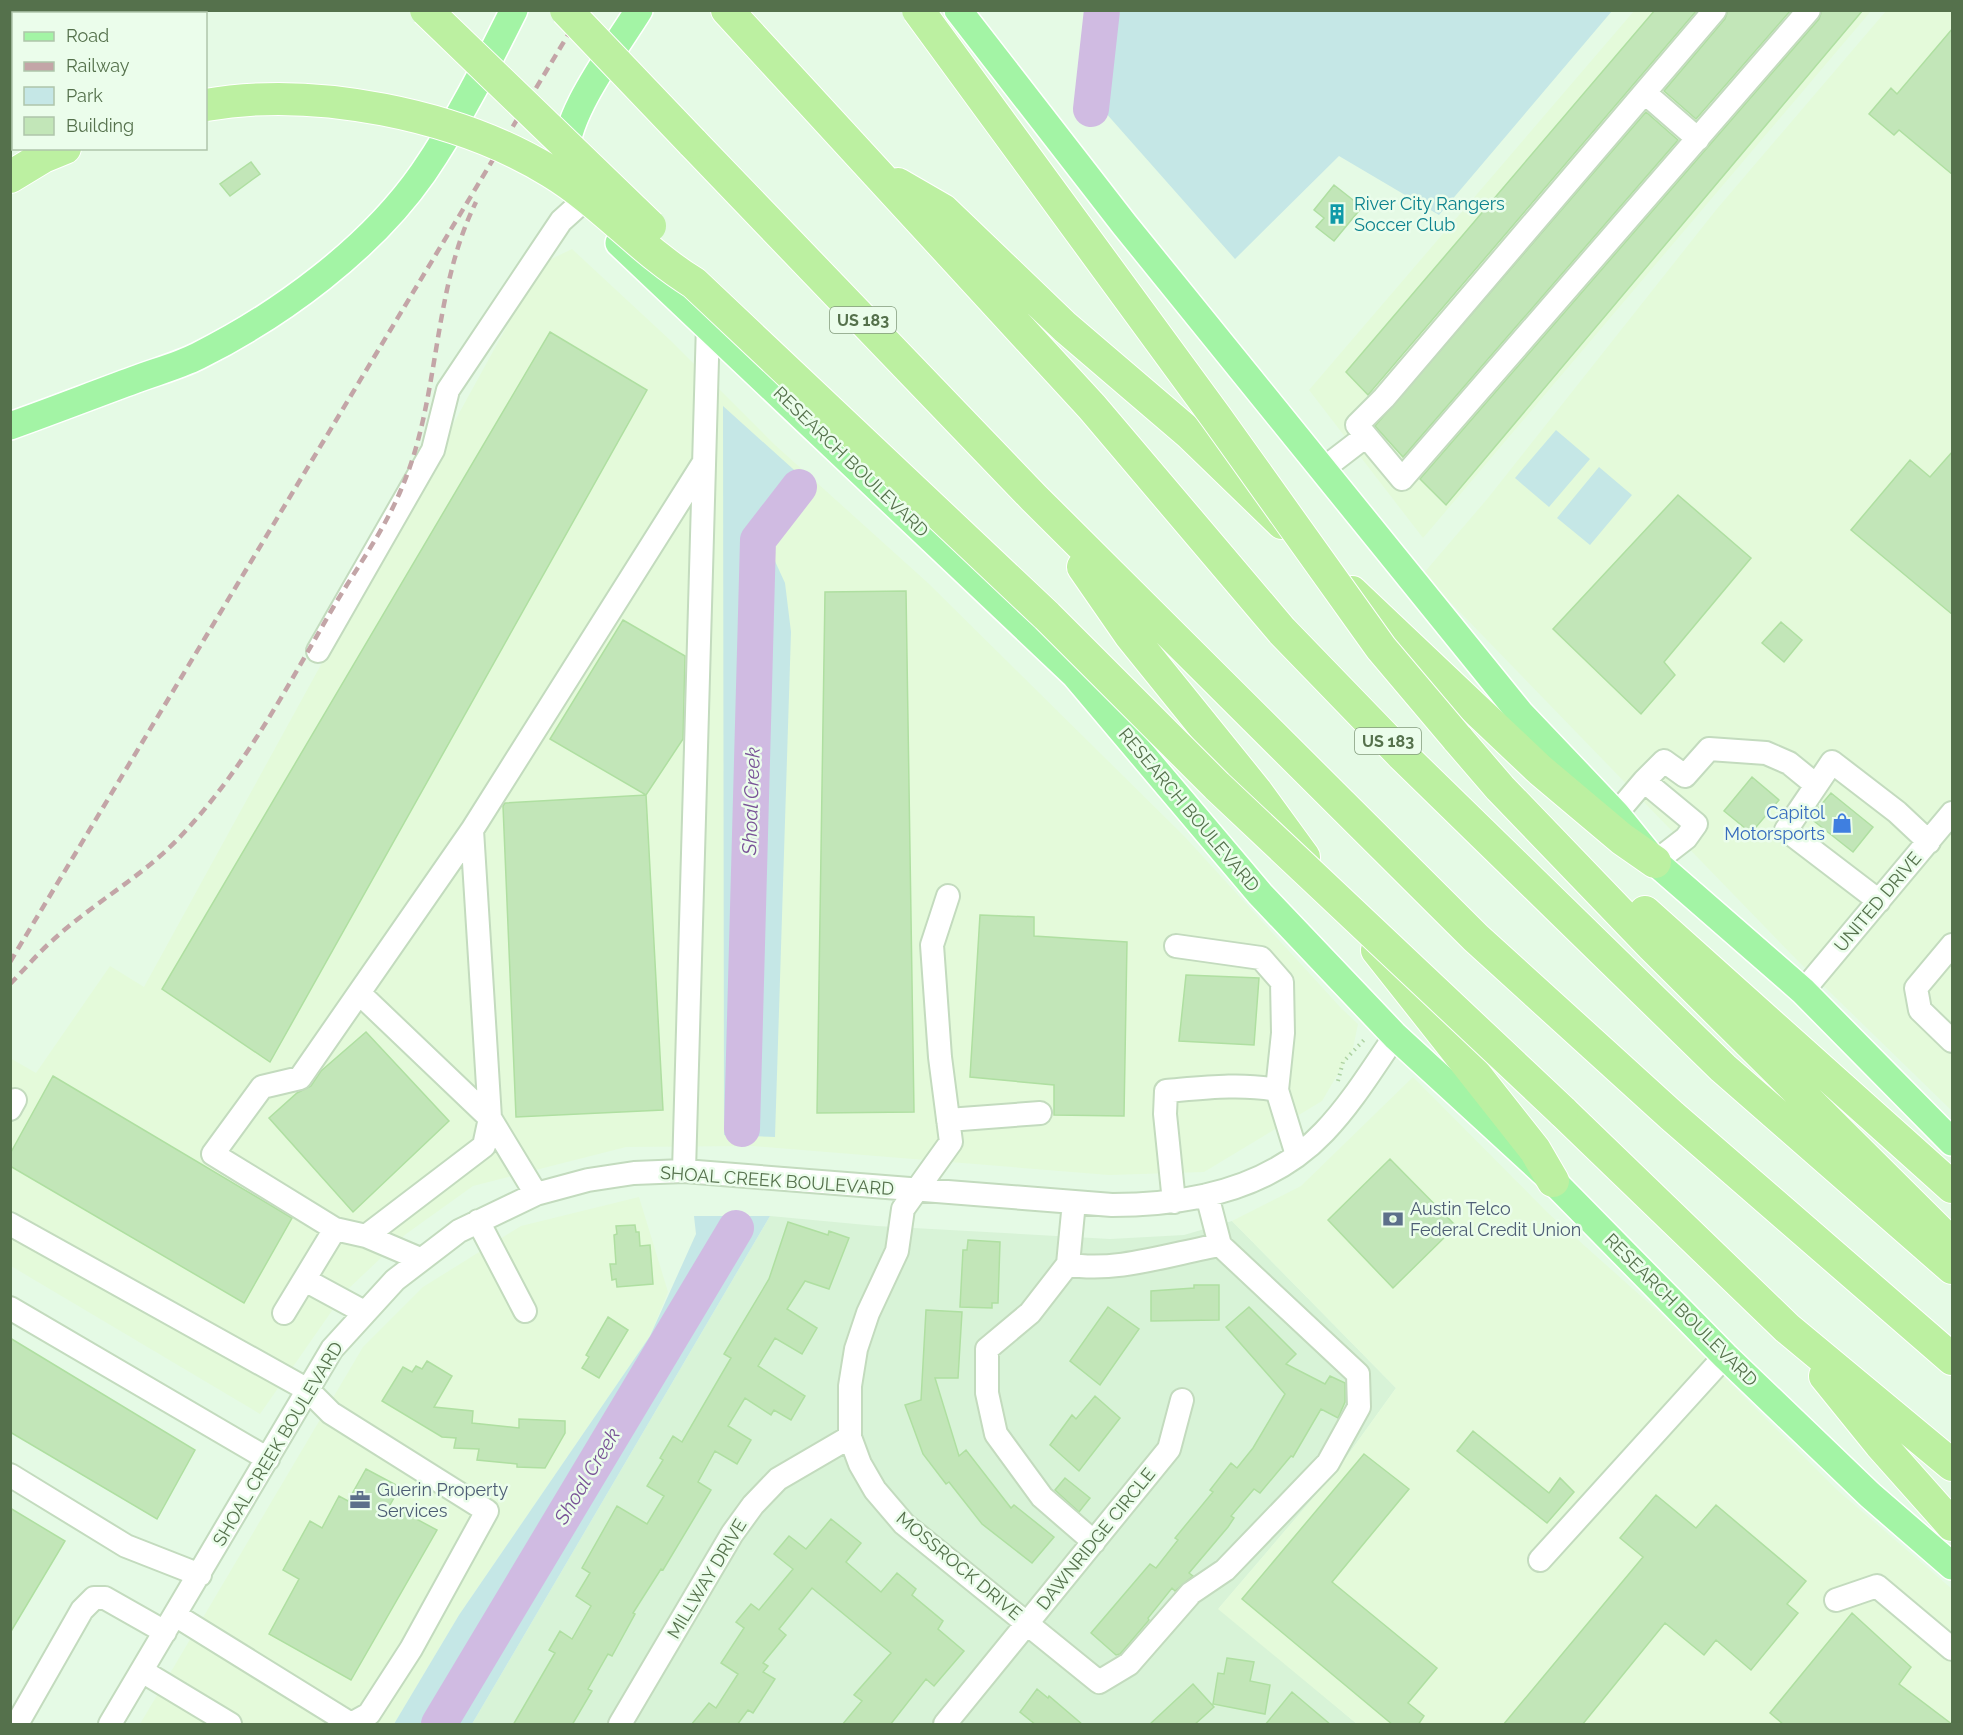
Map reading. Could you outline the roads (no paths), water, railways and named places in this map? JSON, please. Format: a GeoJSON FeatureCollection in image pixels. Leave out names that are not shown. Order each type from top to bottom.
{"type":"FeatureCollection","features":[{"type":"Feature","properties":{"kind":"highway"},"geometry":{"type":"LineString","coordinates":[[426,10],[677,252],[694,283]]}},
{"type":"Feature","properties":{"kind":"highway","name":"US 183"},"geometry":{"type":"LineString","coordinates":[[566,10],[1034,498],[1476,938],[1672,1116],[1953,1359]]}},
{"type":"Feature","properties":{"kind":"highway","name":"US 183"},"geometry":{"type":"LineString","coordinates":[[727,10],[1092,407],[1282,631],[1402,755],[1723,1068],[1953,1268]]}},
{"type":"Feature","properties":{"kind":"highway"},"geometry":{"type":"LineString","coordinates":[[918,10],[1216,417],[1381,648],[1500,788],[1652,946],[1953,1245]]}},
{"type":"Feature","properties":{"kind":"highway"},"geometry":{"type":"LineString","coordinates":[[207,105],[282,98],[345,103],[417,118],[484,140],[551,172],[604,213],[663,264],[694,283],[1047,616],[1217,786],[1562,1111],[1786,1328],[1953,1465]]}},
{"type":"Feature","properties":{"kind":"highway"},"geometry":{"type":"LineString","coordinates":[[10,177],[43,157],[60,150]]}},
{"type":"Feature","properties":{"kind":"highway"},"geometry":{"type":"LineString","coordinates":[[871,168],[943,210],[1065,327],[1189,433],[1399,639],[1540,770],[1622,839],[1655,862]]}},
{"type":"Feature","properties":{"kind":"highway"},"geometry":{"type":"LineString","coordinates":[[1034,498],[1130,635],[1256,791],[1307,860],[1535,1150],[1552,1181]]}},
{"type":"Feature","properties":{"kind":"highway"},"geometry":{"type":"LineString","coordinates":[[1457,738],[1655,921],[1953,1187]]}},
{"type":"Feature","properties":{"kind":"highway"},"geometry":{"type":"LineString","coordinates":[[1786,1328],[1880,1444],[1953,1525]]}},
{"type":"Feature","properties":{"kind":"main road"},"geometry":{"type":"LineString","coordinates":[[10,426],[197,357],[244,331],[344,259],[387,216],[421,175],[461,115],[514,10]]}},
{"type":"Feature","properties":{"kind":"main road","name":"RESEARCH BOULEVARD"},"geometry":{"type":"LineString","coordinates":[[639,10],[588,94],[567,141],[567,179],[593,219],[708,324],[866,479],[1076,675],[1260,894],[1395,1036],[1552,1181],[1725,1356],[1870,1495],[1953,1566]]}},
{"type":"Feature","properties":{"kind":"main road"},"geometry":{"type":"LineString","coordinates":[[958,10],[1124,224],[1520,713],[1616,814],[1655,862],[1803,991],[1953,1142]]}},
{"type":"Feature","properties":{"kind":"street"},"geometry":{"type":"LineString","coordinates":[[1715,10],[1384,398],[1357,425],[1402,479],[1809,10]]}},
{"type":"Feature","properties":{"kind":"street"},"geometry":{"type":"LineString","coordinates":[[1646,93],[1698,139]]}},
{"type":"Feature","properties":{"kind":"street"},"geometry":{"type":"LineString","coordinates":[[318,651],[433,450],[448,390],[561,221],[582,202]]}},
{"type":"Feature","properties":{"kind":"street"},"geometry":{"type":"LineString","coordinates":[[684,1171],[708,324]]}},
{"type":"Feature","properties":{"kind":"street"},"geometry":{"type":"LineString","coordinates":[[1323,469],[1366,436]]}},
{"type":"Feature","properties":{"kind":"street"},"geometry":{"type":"LineString","coordinates":[[420,1259],[366,1236],[335,1229],[213,1154],[262,1087],[300,1078],[472,830],[705,461]]}},
{"type":"Feature","properties":{"kind":"street"},"geometry":{"type":"LineString","coordinates":[[1616,814],[1664,761],[1685,776],[1709,749],[1766,753],[1789,763],[1816,785]]}},
{"type":"Feature","properties":{"kind":"street"},"geometry":{"type":"LineString","coordinates":[[1879,901],[1786,830],[1832,762],[1897,812],[1929,842]]}},
{"type":"Feature","properties":{"kind":"street"},"geometry":{"type":"LineString","coordinates":[[1644,781],[1696,824],[1686,838],[1655,862]]}},
{"type":"Feature","properties":{"kind":"street","name":"UNITED DRIVE"},"geometry":{"type":"LineString","coordinates":[[1803,991],[1953,813]]}},
{"type":"Feature","properties":{"kind":"street"},"geometry":{"type":"LineString","coordinates":[[366,1236],[484,1146],[490,1118],[472,830]]}},
{"type":"Feature","properties":{"kind":"street","name":"MOSSROCK DRIVE"},"geometry":{"type":"LineString","coordinates":[[948,896],[932,945],[940,1057],[951,1142],[903,1209],[897,1251],[868,1313],[856,1349],[850,1386],[850,1437],[860,1464],[875,1490],[904,1524],[1099,1682],[1129,1664],[1191,1593],[1225,1570],[1328,1463],[1359,1407],[1358,1374],[1220,1245]]}},
{"type":"Feature","properties":{"kind":"street"},"geometry":{"type":"LineString","coordinates":[[1953,945],[1916,988],[1920,1010],[1953,1041]]}},
{"type":"Feature","properties":{"kind":"street"},"geometry":{"type":"LineString","coordinates":[[1176,946],[1261,958],[1282,982],[1283,1034],[1277,1090],[1297,1155]]}},
{"type":"Feature","properties":{"kind":"street"},"geometry":{"type":"LineString","coordinates":[[359,993],[490,1118],[536,1194]]}},
{"type":"Feature","properties":{"kind":"street","name":"SHOAL CREEK BOULEVARD"},"geometry":{"type":"LineString","coordinates":[[110,1725],[332,1349],[395,1280],[459,1231],[536,1194],[588,1180],[634,1173],[684,1171],[1123,1205],[1174,1202],[1207,1196],[1250,1181],[1297,1155],[1324,1133],[1395,1036]]}},
{"type":"Feature","properties":{"kind":"street"},"geometry":{"type":"LineString","coordinates":[[1174,1202],[1165,1114],[1166,1091],[1217,1087],[1263,1087],[1277,1090]]}},
{"type":"Feature","properties":{"kind":"street"},"geometry":{"type":"LineString","coordinates":[[948,1120],[1040,1113]]}},
{"type":"Feature","properties":{"kind":"street"},"geometry":{"type":"LineString","coordinates":[[1068,1264],[1089,1269],[1109,1267],[1220,1245],[1207,1196]]}},
{"type":"Feature","properties":{"kind":"street"},"geometry":{"type":"LineString","coordinates":[[1074,1202],[1068,1264],[1030,1313],[987,1349],[987,1393],[996,1434],[1042,1497],[1094,1542]]}},
{"type":"Feature","properties":{"kind":"street"},"geometry":{"type":"LineString","coordinates":[[478,1221],[525,1311]]}},
{"type":"Feature","properties":{"kind":"street"},"geometry":{"type":"LineString","coordinates":[[10,1224],[308,1390],[331,1413],[487,1511],[411,1649],[369,1714],[351,1725],[170,1624],[105,1598],[94,1598],[82,1610],[23,1717]]}},
{"type":"Feature","properties":{"kind":"street"},"geometry":{"type":"LineString","coordinates":[[284,1314],[335,1229]]}},
{"type":"Feature","properties":{"kind":"street"},"geometry":{"type":"LineString","coordinates":[[304,1280],[364,1312]]}},
{"type":"Feature","properties":{"kind":"street"},"geometry":{"type":"LineString","coordinates":[[10,1308],[268,1459]]}},
{"type":"Feature","properties":{"kind":"street"},"geometry":{"type":"LineString","coordinates":[[1540,1560],[1725,1356]]}},
{"type":"Feature","properties":{"kind":"street","name":"DAWNRIDGE CIRCLE"},"geometry":{"type":"LineString","coordinates":[[945,1725],[1169,1449],[1182,1400]]}},
{"type":"Feature","properties":{"kind":"street","name":"MILLWAY DRIVE"},"geometry":{"type":"LineString","coordinates":[[620,1725],[732,1534],[753,1505],[778,1479],[850,1437]]}},
{"type":"Feature","properties":{"kind":"street"},"geometry":{"type":"LineString","coordinates":[[10,1475],[126,1546],[200,1575]]}},
{"type":"Feature","properties":{"kind":"street"},"geometry":{"type":"LineString","coordinates":[[1836,1600],[1877,1586],[1953,1649]]}},
{"type":"Feature","properties":{"kind":"street"},"geometry":{"type":"LineString","coordinates":[[142,1671],[230,1725]]}},
{"type":"Feature","properties":{"kind":"waterway","name":"Shoal Creek"},"geometry":{"type":"LineString","coordinates":[[1091,109],[1102,10]]}},
{"type":"Feature","properties":{"kind":"waterway","name":"Shoal Creek"},"geometry":{"type":"LineString","coordinates":[[742,1129],[758,540],[799,487]]}},
{"type":"Feature","properties":{"kind":"waterway","name":"Shoal Creek"},"geometry":{"type":"LineString","coordinates":[[439,1724],[736,1228]]}},
{"type":"Feature","properties":{"kind":"railway"},"geometry":{"type":"LineString","coordinates":[[10,962],[583,10]]}},
{"type":"Feature","properties":{"kind":"railway"},"geometry":{"type":"LineString","coordinates":[[10,984],[42,950],[68,927],[148,867],[177,840],[223,786],[281,698],[377,536],[400,492],[423,421],[451,273],[461,237],[476,202]]}},
{"type":"Feature","properties":{"kind":"place","name":"River City Rangers Soccer Club"},"geometry":{"type":"Point","coordinates":[1337,214]}},
{"type":"Feature","properties":{"kind":"place","name":"Capitol Motorsports"},"geometry":{"type":"Point","coordinates":[1842,823]}},
{"type":"Feature","properties":{"kind":"place","name":"Austin Telco Federal Credit Union"},"geometry":{"type":"Point","coordinates":[1393,1219]}},
{"type":"Feature","properties":{"kind":"place","name":"Guerin Property Services"},"geometry":{"type":"Point","coordinates":[360,1500]}}]}
